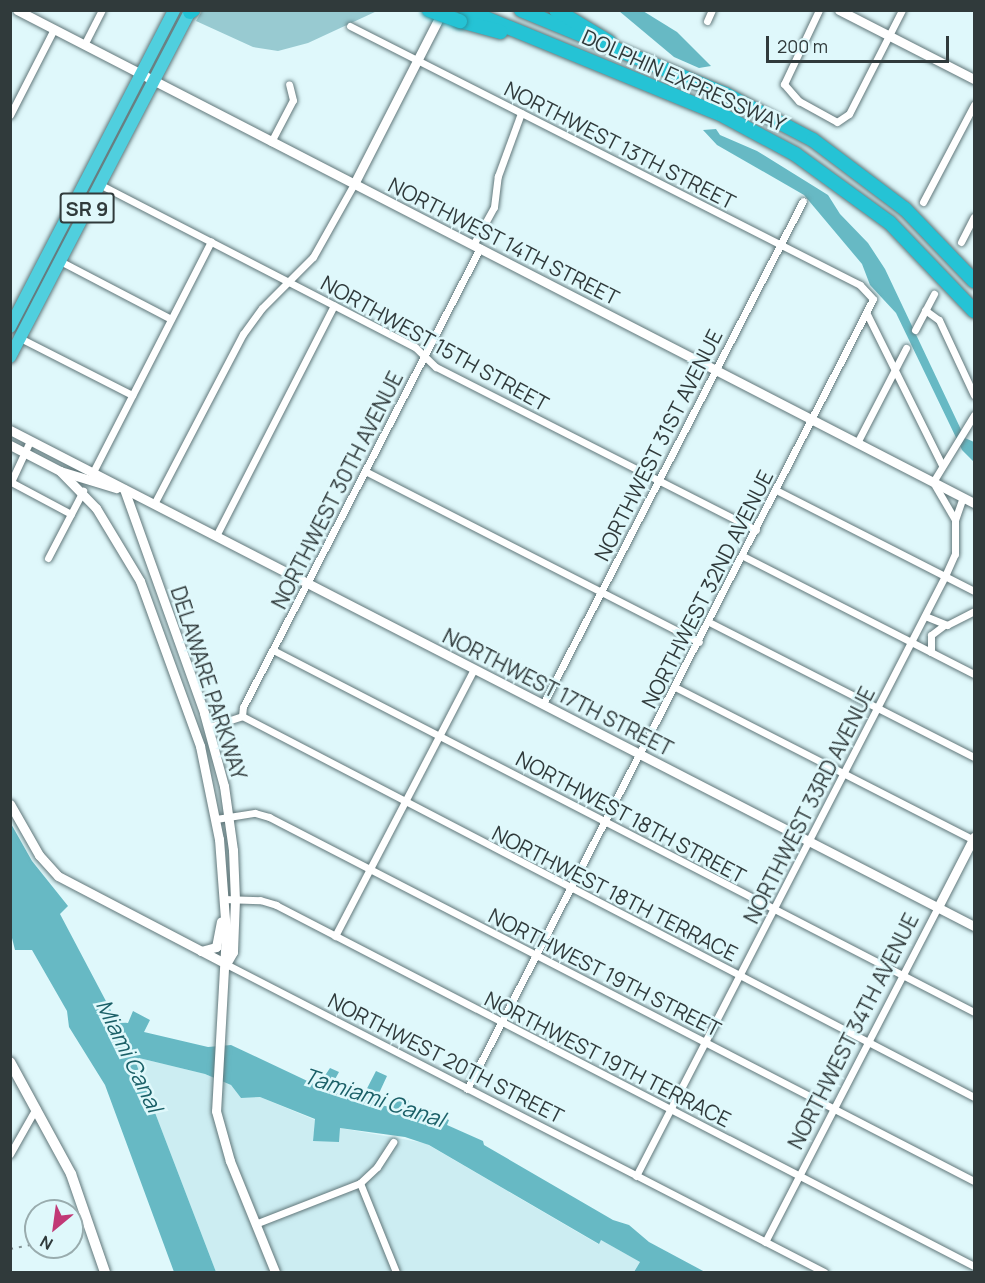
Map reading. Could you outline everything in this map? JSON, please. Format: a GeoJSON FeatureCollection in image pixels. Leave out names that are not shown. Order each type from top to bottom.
{"type":"FeatureCollection","features":[{"type":"Feature","properties":{"kind":"highway","name":"SR 9"},"geometry":{"type":"LineString","coordinates":[[12,324],[174,10]]}},
{"type":"Feature","properties":{"kind":"highway","name":"DOLPHIN EXPRESSWAY"},"geometry":{"type":"LineString","coordinates":[[429,10],[463,16],[560,49],[724,116],[810,163],[890,223],[975,311]]}},
{"type":"Feature","properties":{"kind":"highway","name":"DOLPHIN EXPRESSWAY"},"geometry":{"type":"LineString","coordinates":[[521,10],[744,103],[820,145],[905,209],[975,281]]}},
{"type":"Feature","properties":{"kind":"highway"},"geometry":{"type":"LineString","coordinates":[[556,10],[598,32],[620,51]]}},
{"type":"Feature","properties":{"kind":"highway","name":"SR 9"},"geometry":{"type":"LineString","coordinates":[[10,357],[191,11]]}},
{"type":"Feature","properties":{"kind":"highway"},"geometry":{"type":"LineString","coordinates":[[55,241],[60,261]]}},
{"type":"Feature","properties":{"kind":"highway"},"geometry":{"type":"LineString","coordinates":[[44,262],[50,279]]}},
{"type":"Feature","properties":{"kind":"highway"},"geometry":{"type":"LineString","coordinates":[[12,324],[20,338]]}},
{"type":"Feature","properties":{"kind":"main road"},"geometry":{"type":"LineString","coordinates":[[10,1062],[79,1192],[105,1272]]}},
{"type":"Feature","properties":{"kind":"street","name":"NORTHWEST 14TH STREET"},"geometry":{"type":"LineString","coordinates":[[17,10],[975,503]]}},
{"type":"Feature","properties":{"kind":"street"},"geometry":{"type":"LineString","coordinates":[[84,45],[102,10]]}},
{"type":"Feature","properties":{"kind":"street"},"geometry":{"type":"LineString","coordinates":[[134,514],[141,506],[154,504],[243,334],[320,247],[443,10]]}},
{"type":"Feature","properties":{"kind":"street"},"geometry":{"type":"LineString","coordinates":[[707,21],[712,10]]}},
{"type":"Feature","properties":{"kind":"street"},"geometry":{"type":"LineString","coordinates":[[819,10],[784,84],[799,101],[826,119],[840,122],[849,114],[902,10]]}},
{"type":"Feature","properties":{"kind":"street"},"geometry":{"type":"LineString","coordinates":[[839,10],[975,80]]}},
{"type":"Feature","properties":{"kind":"street","name":"NORTHWEST 13TH STREET"},"geometry":{"type":"LineString","coordinates":[[350,26],[860,285],[872,296]]}},
{"type":"Feature","properties":{"kind":"street"},"geometry":{"type":"LineString","coordinates":[[10,115],[54,29]]}},
{"type":"Feature","properties":{"kind":"street"},"geometry":{"type":"LineString","coordinates":[[271,142],[293,100],[289,84]]}},
{"type":"Feature","properties":{"kind":"street"},"geometry":{"type":"LineString","coordinates":[[923,202],[975,105]]}},
{"type":"Feature","properties":{"kind":"street","name":"NORTHWEST 30TH AVENUE"},"geometry":{"type":"LineString","coordinates":[[242,716],[273,650],[424,356],[476,247],[498,198],[498,177],[521,113]]}},
{"type":"Feature","properties":{"kind":"street","name":"NORTHWEST 15TH STREET"},"geometry":{"type":"LineString","coordinates":[[99,184],[415,347],[436,367],[756,530]]}},
{"type":"Feature","properties":{"kind":"street","name":"NORTHWEST 31ST AVENUE"},"geometry":{"type":"LineString","coordinates":[[543,704],[803,201]]}},
{"type":"Feature","properties":{"kind":"street"},"geometry":{"type":"LineString","coordinates":[[961,242],[975,217]]}},
{"type":"Feature","properties":{"kind":"street"},"geometry":{"type":"LineString","coordinates":[[93,472],[211,242]]}},
{"type":"Feature","properties":{"kind":"street"},"geometry":{"type":"LineString","coordinates":[[60,261],[171,319]]}},
{"type":"Feature","properties":{"kind":"street"},"geometry":{"type":"LineString","coordinates":[[915,330],[934,294]]}},
{"type":"Feature","properties":{"kind":"street","name":"NORTHWEST 32ND AVENUE"},"geometry":{"type":"LineString","coordinates":[[467,1089],[859,331],[872,296]]}},
{"type":"Feature","properties":{"kind":"street"},"geometry":{"type":"LineString","coordinates":[[216,536],[334,305]]}},
{"type":"Feature","properties":{"kind":"street"},"geometry":{"type":"LineString","coordinates":[[926,310],[939,320],[975,394]]}},
{"type":"Feature","properties":{"kind":"street"},"geometry":{"type":"LineString","coordinates":[[867,314],[942,465]]}},
{"type":"Feature","properties":{"kind":"street"},"geometry":{"type":"LineString","coordinates":[[859,331],[877,333]]}},
{"type":"Feature","properties":{"kind":"street"},"geometry":{"type":"LineString","coordinates":[[20,338],[132,395]]}},
{"type":"Feature","properties":{"kind":"street"},"geometry":{"type":"LineString","coordinates":[[857,444],[906,348]]}},
{"type":"Feature","properties":{"kind":"street"},"geometry":{"type":"LineString","coordinates":[[955,520],[933,482],[975,414]]}},
{"type":"Feature","properties":{"kind":"street","name":"NORTHWEST 17TH STREET"},"geometry":{"type":"LineString","coordinates":[[10,430],[975,926]]}},
{"type":"Feature","properties":{"kind":"street"},"geometry":{"type":"LineString","coordinates":[[30,441],[11,482],[70,514]]}},
{"type":"Feature","properties":{"kind":"street","name":"NORTHWEST 17TH STREET"},"geometry":{"type":"LineString","coordinates":[[10,445],[60,471],[124,489]]}},
{"type":"Feature","properties":{"kind":"street","name":"DELAWARE PARKWAY"},"geometry":{"type":"LineString","coordinates":[[60,471],[83,491],[126,555],[152,607],[194,722],[216,819],[223,913],[226,964],[215,1091],[219,1129],[275,1272]]}},
{"type":"Feature","properties":{"kind":"street"},"geometry":{"type":"LineString","coordinates":[[365,471],[699,642]]}},
{"type":"Feature","properties":{"kind":"street","name":"DELAWARE PARKWAY"},"geometry":{"type":"LineString","coordinates":[[124,489],[209,727],[230,816],[235,899],[232,952],[226,964]]}},
{"type":"Feature","properties":{"kind":"street"},"geometry":{"type":"LineString","coordinates":[[777,490],[975,591]]}},
{"type":"Feature","properties":{"kind":"street"},"geometry":{"type":"LineString","coordinates":[[48,558],[83,491]]}},
{"type":"Feature","properties":{"kind":"street"},"geometry":{"type":"LineString","coordinates":[[955,520],[963,497]]}},
{"type":"Feature","properties":{"kind":"street","name":"NORTHWEST 33RD AVENUE"},"geometry":{"type":"LineString","coordinates":[[636,1176],[945,576],[956,550],[955,520]]}},
{"type":"Feature","properties":{"kind":"street"},"geometry":{"type":"LineString","coordinates":[[743,556],[975,674]]}},
{"type":"Feature","properties":{"kind":"street"},"geometry":{"type":"LineString","coordinates":[[930,652],[931,635],[943,626],[975,611]]}},
{"type":"Feature","properties":{"kind":"street"},"geometry":{"type":"LineString","coordinates":[[925,616],[943,626]]}},
{"type":"Feature","properties":{"kind":"street"},"geometry":{"type":"LineString","coordinates":[[709,622],[975,757]]}},
{"type":"Feature","properties":{"kind":"street","name":"NORTHWEST 18TH STREET"},"geometry":{"type":"LineString","coordinates":[[273,650],[975,1012]]}},
{"type":"Feature","properties":{"kind":"street"},"geometry":{"type":"LineString","coordinates":[[335,936],[474,669]]}},
{"type":"Feature","properties":{"kind":"street"},"geometry":{"type":"LineString","coordinates":[[675,687],[974,839]]}},
{"type":"Feature","properties":{"kind":"street"},"geometry":{"type":"LineString","coordinates":[[209,727],[242,716]]}},
{"type":"Feature","properties":{"kind":"street","name":"NORTHWEST 18TH TERRACE"},"geometry":{"type":"LineString","coordinates":[[242,716],[975,1096]]}},
{"type":"Feature","properties":{"kind":"street","name":"NORTHWEST 20TH STREET"},"geometry":{"type":"LineString","coordinates":[[10,804],[54,873],[824,1272]]}},
{"type":"Feature","properties":{"kind":"street","name":"NORTHWEST 19TH STREET"},"geometry":{"type":"LineString","coordinates":[[216,819],[263,814],[975,1181]]}},
{"type":"Feature","properties":{"kind":"street","name":"NORTHWEST 34TH AVENUE"},"geometry":{"type":"LineString","coordinates":[[765,1242],[974,839]]}},
{"type":"Feature","properties":{"kind":"street","name":"NORTHWEST 19TH TERRACE"},"geometry":{"type":"LineString","coordinates":[[222,899],[270,903],[975,1266]]}},
{"type":"Feature","properties":{"kind":"street"},"geometry":{"type":"LineString","coordinates":[[201,951],[217,945],[223,913]]}},
{"type":"Feature","properties":{"kind":"street"},"geometry":{"type":"LineString","coordinates":[[10,1154],[36,1108]]}},
{"type":"Feature","properties":{"kind":"street"},"geometry":{"type":"LineString","coordinates":[[255,1224],[360,1183],[377,1167],[393,1142]]}},
{"type":"Feature","properties":{"kind":"street"},"geometry":{"type":"LineString","coordinates":[[360,1183],[396,1272]]}},
{"type":"Feature","properties":{"kind":"shaded area"},"geometry":{"type":"Polygon","coordinates":[[[202,11],[377,11],[308,43],[278,51],[253,47],[196,21],[202,11]]]}},
{"type":"Feature","properties":{"kind":"shaded area"},"geometry":{"type":"Polygon","coordinates":[[[139,1058],[205,1074],[231,1085],[241,1098],[260,1097],[315,1120],[313,1141],[340,1128],[425,1143],[598,1244],[601,1240],[640,1262],[634,1272],[216,1272],[136,1063],[139,1058]]]}},
{"type":"Feature","properties":{"kind":"water"},"geometry":{"type":"Polygon","coordinates":[[[619,11],[643,11],[677,32],[711,66],[699,68],[674,57],[619,11]]]}},
{"type":"Feature","properties":{"kind":"water"},"geometry":{"type":"Polygon","coordinates":[[[716,129],[720,135],[757,151],[828,195],[840,214],[868,243],[885,269],[965,438],[974,442],[974,462],[962,450],[896,313],[870,285],[862,264],[804,195],[717,145],[703,130],[716,129]]]}},
{"type":"Feature","properties":{"kind":"water"},"geometry":{"type":"Polygon","coordinates":[[[10,822],[32,861],[68,906],[60,914],[117,1022],[128,1023],[133,1011],[150,1020],[144,1032],[208,1047],[231,1045],[318,1086],[330,1068],[339,1072],[329,1090],[360,1102],[376,1071],[387,1076],[374,1104],[391,1107],[398,1095],[409,1101],[405,1111],[427,1116],[430,1110],[449,1120],[447,1125],[483,1141],[484,1145],[613,1220],[629,1225],[649,1242],[705,1272],[634,1272],[640,1262],[601,1240],[599,1244],[429,1145],[405,1137],[340,1128],[339,1142],[313,1141],[315,1119],[260,1097],[241,1098],[231,1085],[205,1074],[139,1058],[136,1063],[216,1272],[174,1272],[105,1085],[69,1027],[67,1011],[32,950],[15,950],[10,930],[10,822]]]}},
{"type":"Feature","properties":{"kind":"railway"},"geometry":{"type":"LineString","coordinates":[[10,1249],[24,1246]]}},
{"type":"Feature","properties":{"kind":"water label","name":"Miami Canal"},"geometry":{"type":"Point","coordinates":[129,1056]}},
{"type":"Feature","properties":{"kind":"water label","name":"Tamiami Canal"},"geometry":{"type":"Point","coordinates":[374,1098]}}]}
